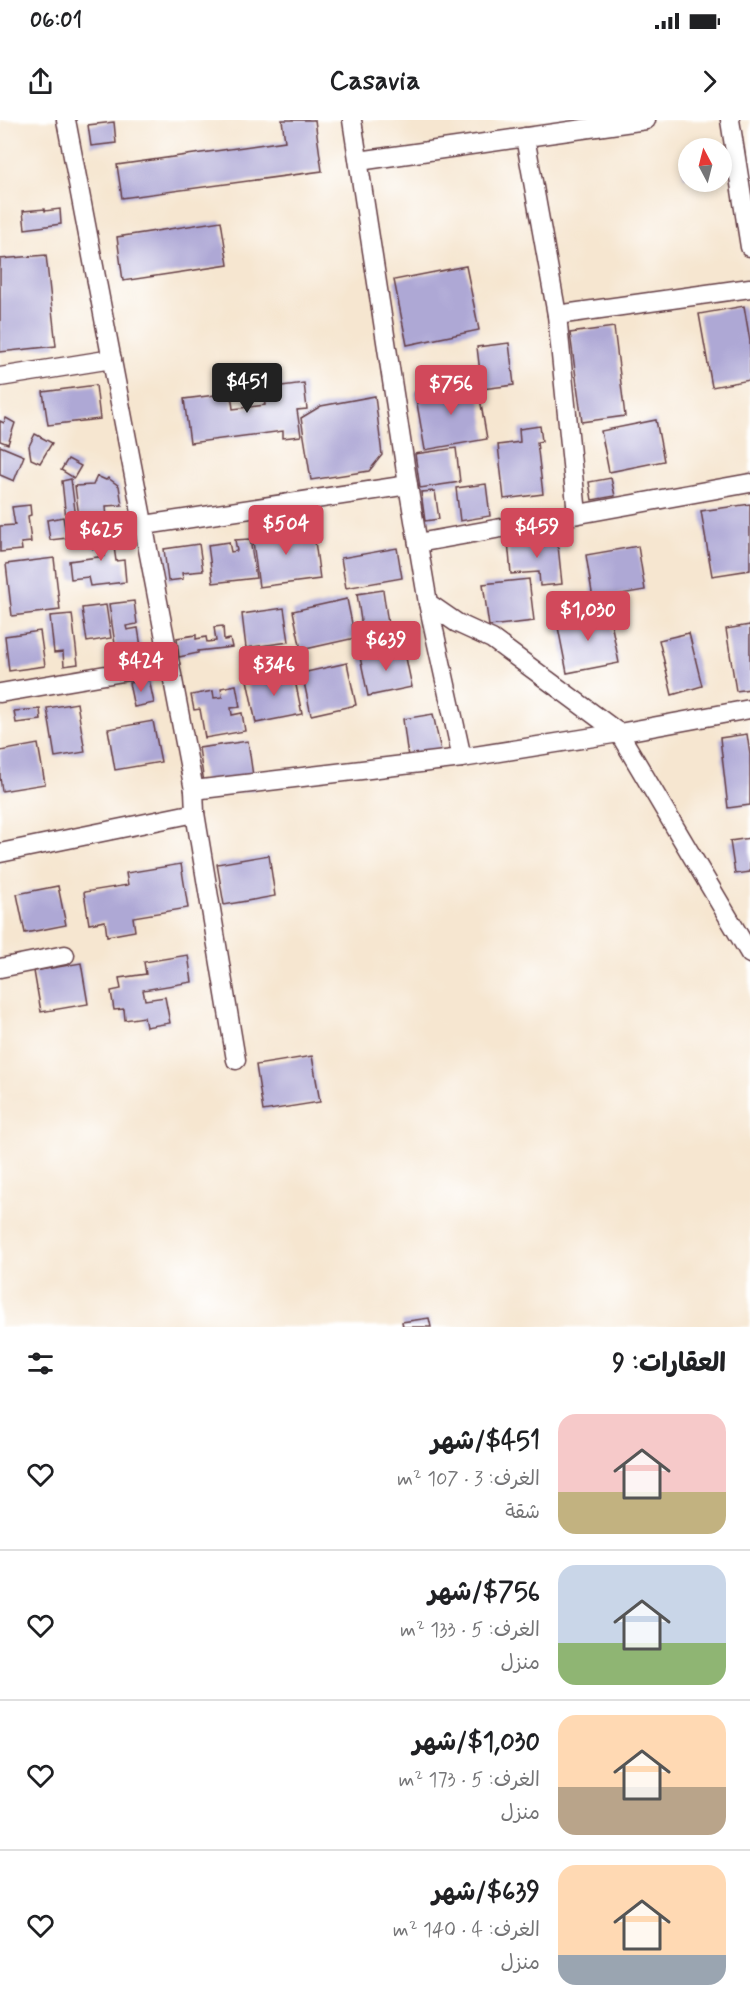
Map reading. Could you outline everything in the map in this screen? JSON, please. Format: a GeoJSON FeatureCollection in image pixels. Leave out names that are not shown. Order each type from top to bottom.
{"type":"FeatureCollection","features":[{"type":"Feature","properties":{"kind":"street"},"geometry":{"type":"LineString","coordinates":[[66,120],[194,790],[195,813],[236,1060]]}},
{"type":"Feature","properties":{"kind":"street"},"geometry":{"type":"LineString","coordinates":[[352,120],[428,603],[462,758]]}},
{"type":"Feature","properties":{"kind":"street"},"geometry":{"type":"LineString","coordinates":[[359,161],[646,120]]}},
{"type":"Feature","properties":{"kind":"street"},"geometry":{"type":"LineString","coordinates":[[730,120],[750,247]]}},
{"type":"Feature","properties":{"kind":"street"},"geometry":{"type":"LineString","coordinates":[[525,137],[557,315],[577,514]]}},
{"type":"Feature","properties":{"kind":"street"},"geometry":{"type":"LineString","coordinates":[[557,315],[750,288]]}},
{"type":"Feature","properties":{"kind":"street"},"geometry":{"type":"LineString","coordinates":[[0,377],[112,359]]}},
{"type":"Feature","properties":{"kind":"street"},"geometry":{"type":"LineString","coordinates":[[418,543],[750,483]]}},
{"type":"Feature","properties":{"kind":"street"},"geometry":{"type":"LineString","coordinates":[[145,525],[408,485]]}},
{"type":"Feature","properties":{"kind":"street"},"geometry":{"type":"LineString","coordinates":[[428,603],[457,624],[492,639],[619,733],[750,954]]}},
{"type":"Feature","properties":{"kind":"street"},"geometry":{"type":"LineString","coordinates":[[0,693],[170,664]]}},
{"type":"Feature","properties":{"kind":"street"},"geometry":{"type":"LineString","coordinates":[[194,790],[462,758],[750,709]]}},
{"type":"Feature","properties":{"kind":"street"},"geometry":{"type":"LineString","coordinates":[[0,853],[195,813]]}},
{"type":"Feature","properties":{"kind":"street"},"geometry":{"type":"LineString","coordinates":[[0,968],[65,955]]}},
{"type":"Feature","properties":{"kind":"building"},"geometry":{"type":"Polygon","coordinates":[[[282,120],[315,120],[322,171],[122,198],[117,165],[285,141],[282,120]]]}},
{"type":"Feature","properties":{"kind":"building"},"geometry":{"type":"Polygon","coordinates":[[[114,122],[116,143],[91,146],[88,125],[114,122]]]}},
{"type":"Feature","properties":{"kind":"building"},"geometry":{"type":"Polygon","coordinates":[[[45,209],[45,211],[60,209],[61,224],[25,229],[23,211],[45,209]]]}},
{"type":"Feature","properties":{"kind":"building"},"geometry":{"type":"Polygon","coordinates":[[[221,221],[228,265],[123,281],[117,237],[221,221]]]}},
{"type":"Feature","properties":{"kind":"building"},"geometry":{"type":"Polygon","coordinates":[[[46,255],[56,346],[0,352],[0,259],[46,255]]]}},
{"type":"Feature","properties":{"kind":"building"},"geometry":{"type":"Polygon","coordinates":[[[466,266],[479,330],[407,345],[394,280],[466,266]]]}},
{"type":"Feature","properties":{"kind":"building"},"geometry":{"type":"Polygon","coordinates":[[[744,306],[750,341],[750,380],[712,387],[699,314],[744,306]]]}},
{"type":"Feature","properties":{"kind":"building"},"geometry":{"type":"Polygon","coordinates":[[[614,327],[625,416],[582,422],[570,333],[614,327]]]}},
{"type":"Feature","properties":{"kind":"building"},"geometry":{"type":"Polygon","coordinates":[[[509,343],[514,385],[482,389],[477,347],[509,343]]]}},
{"type":"Feature","properties":{"kind":"building"},"geometry":{"type":"Polygon","coordinates":[[[281,378],[282,386],[304,383],[307,409],[297,410],[301,436],[283,438],[283,431],[190,443],[184,399],[231,393],[233,409],[265,405],[262,381],[281,378]]]}},
{"type":"Feature","properties":{"kind":"building"},"geometry":{"type":"Polygon","coordinates":[[[477,381],[487,439],[425,450],[415,392],[477,381]]]}},
{"type":"Feature","properties":{"kind":"building"},"geometry":{"type":"Polygon","coordinates":[[[96,385],[100,419],[48,425],[43,392],[96,385]]]}},
{"type":"Feature","properties":{"kind":"building"},"geometry":{"type":"Polygon","coordinates":[[[375,396],[382,455],[369,471],[311,480],[301,418],[321,406],[375,396]]]}},
{"type":"Feature","properties":{"kind":"building"},"geometry":{"type":"Polygon","coordinates":[[[6,418],[15,423],[8,444],[0,441],[0,421],[4,423],[6,418]]]}},
{"type":"Feature","properties":{"kind":"building"},"geometry":{"type":"Polygon","coordinates":[[[656,420],[664,461],[609,472],[601,431],[656,420]]]}},
{"type":"Feature","properties":{"kind":"building"},"geometry":{"type":"Polygon","coordinates":[[[540,426],[542,441],[537,442],[543,494],[504,499],[498,445],[520,442],[519,429],[540,426]]]}},
{"type":"Feature","properties":{"kind":"building"},"geometry":{"type":"Polygon","coordinates":[[[35,434],[52,443],[40,463],[31,459],[29,446],[35,434]]]}},
{"type":"Feature","properties":{"kind":"building"},"geometry":{"type":"Polygon","coordinates":[[[0,446],[24,456],[14,481],[0,475],[0,446]]]}},
{"type":"Feature","properties":{"kind":"building"},"geometry":{"type":"Polygon","coordinates":[[[456,448],[460,482],[420,488],[415,454],[456,448]]]}},
{"type":"Feature","properties":{"kind":"building"},"geometry":{"type":"Polygon","coordinates":[[[68,459],[81,466],[74,478],[61,470],[68,459]]]}},
{"type":"Feature","properties":{"kind":"building"},"geometry":{"type":"Polygon","coordinates":[[[97,476],[106,480],[108,478],[119,486],[122,505],[106,506],[107,520],[124,518],[125,528],[81,533],[75,486],[93,485],[97,476]]]}},
{"type":"Feature","properties":{"kind":"building"},"geometry":{"type":"Polygon","coordinates":[[[611,478],[615,496],[592,500],[589,482],[611,478]]]}},
{"type":"Feature","properties":{"kind":"building"},"geometry":{"type":"Polygon","coordinates":[[[71,479],[76,518],[66,519],[62,481],[71,479]]]}},
{"type":"Feature","properties":{"kind":"building"},"geometry":{"type":"Polygon","coordinates":[[[486,484],[490,516],[460,521],[456,488],[486,484]]]}},
{"type":"Feature","properties":{"kind":"building"},"geometry":{"type":"Polygon","coordinates":[[[435,491],[439,519],[425,521],[421,492],[435,491]]]}},
{"type":"Feature","properties":{"kind":"building"},"geometry":{"type":"Polygon","coordinates":[[[750,504],[750,570],[712,576],[701,511],[750,504]]]}},
{"type":"Feature","properties":{"kind":"building"},"geometry":{"type":"Polygon","coordinates":[[[30,505],[31,515],[28,516],[31,542],[21,543],[22,550],[0,552],[0,526],[15,525],[12,507],[30,505]]]}},
{"type":"Feature","properties":{"kind":"building"},"geometry":{"type":"Polygon","coordinates":[[[63,517],[67,538],[50,540],[47,520],[63,517]]]}},
{"type":"Feature","properties":{"kind":"building"},"geometry":{"type":"Polygon","coordinates":[[[78,521],[79,534],[67,535],[66,522],[78,521]]]}},
{"type":"Feature","properties":{"kind":"building"},"geometry":{"type":"Polygon","coordinates":[[[313,526],[320,579],[259,587],[252,534],[313,526]]]}},
{"type":"Feature","properties":{"kind":"building"},"geometry":{"type":"Polygon","coordinates":[[[125,530],[126,538],[108,540],[109,547],[114,547],[116,561],[124,560],[126,582],[90,586],[88,577],[71,579],[69,561],[105,556],[104,548],[93,549],[91,534],[125,530]]]}},
{"type":"Feature","properties":{"kind":"building"},"geometry":{"type":"Polygon","coordinates":[[[87,536],[88,544],[72,547],[70,538],[87,536]]]}},
{"type":"Feature","properties":{"kind":"building"},"geometry":{"type":"Polygon","coordinates":[[[557,536],[562,584],[540,586],[539,572],[511,574],[508,541],[557,536]]]}},
{"type":"Feature","properties":{"kind":"building"},"geometry":{"type":"Polygon","coordinates":[[[250,539],[256,578],[213,583],[208,545],[229,542],[231,552],[237,551],[235,540],[250,539]]]}},
{"type":"Feature","properties":{"kind":"building"},"geometry":{"type":"Polygon","coordinates":[[[199,544],[203,571],[182,573],[183,579],[168,581],[164,549],[199,544]]]}},
{"type":"Feature","properties":{"kind":"building"},"geometry":{"type":"Polygon","coordinates":[[[638,546],[645,590],[593,599],[586,555],[638,546]]]}},
{"type":"Feature","properties":{"kind":"building"},"geometry":{"type":"Polygon","coordinates":[[[397,548],[402,578],[346,588],[341,558],[397,548]]]}},
{"type":"Feature","properties":{"kind":"building"},"geometry":{"type":"Polygon","coordinates":[[[54,558],[60,610],[12,616],[6,564],[54,558]]]}},
{"type":"Feature","properties":{"kind":"building"},"geometry":{"type":"Polygon","coordinates":[[[529,579],[534,621],[489,626],[483,584],[529,579]]]}},
{"type":"Feature","properties":{"kind":"building"},"geometry":{"type":"Polygon","coordinates":[[[383,590],[389,630],[363,634],[357,594],[383,590]]]}},
{"type":"Feature","properties":{"kind":"building"},"geometry":{"type":"Polygon","coordinates":[[[347,599],[355,638],[301,650],[293,611],[347,599]]]}},
{"type":"Feature","properties":{"kind":"building"},"geometry":{"type":"Polygon","coordinates":[[[134,601],[137,624],[126,626],[127,630],[138,628],[141,647],[116,651],[109,604],[134,601]]]}},
{"type":"Feature","properties":{"kind":"building"},"geometry":{"type":"Polygon","coordinates":[[[106,605],[111,638],[87,642],[82,608],[106,605]]]}},
{"type":"Feature","properties":{"kind":"building"},"geometry":{"type":"Polygon","coordinates":[[[284,608],[289,642],[246,648],[242,614],[284,608]]]}},
{"type":"Feature","properties":{"kind":"building"},"geometry":{"type":"Polygon","coordinates":[[[609,612],[619,663],[567,673],[557,622],[609,612]]]}},
{"type":"Feature","properties":{"kind":"building"},"geometry":{"type":"Polygon","coordinates":[[[72,614],[78,664],[64,666],[63,652],[54,653],[50,616],[72,614]]]}},
{"type":"Feature","properties":{"kind":"building"},"geometry":{"type":"Polygon","coordinates":[[[750,625],[750,689],[736,691],[726,629],[750,625]]]}},
{"type":"Feature","properties":{"kind":"building"},"geometry":{"type":"Polygon","coordinates":[[[223,626],[224,640],[230,639],[232,647],[198,651],[198,653],[179,657],[177,638],[196,635],[196,639],[206,637],[207,642],[216,641],[214,627],[223,626]]]}},
{"type":"Feature","properties":{"kind":"building"},"geometry":{"type":"Polygon","coordinates":[[[40,631],[45,666],[9,671],[5,636],[40,631]]]}},
{"type":"Feature","properties":{"kind":"building"},"geometry":{"type":"Polygon","coordinates":[[[689,633],[702,686],[672,695],[659,640],[689,633]]]}},
{"type":"Feature","properties":{"kind":"building"},"geometry":{"type":"Polygon","coordinates":[[[404,648],[412,687],[368,696],[360,657],[404,648]]]}},
{"type":"Feature","properties":{"kind":"building"},"geometry":{"type":"Polygon","coordinates":[[[347,663],[356,705],[311,715],[302,673],[347,663]]]}},
{"type":"Feature","properties":{"kind":"building"},"geometry":{"type":"Polygon","coordinates":[[[293,671],[302,714],[256,723],[247,680],[293,671]]]}},
{"type":"Feature","properties":{"kind":"building"},"geometry":{"type":"Polygon","coordinates":[[[149,679],[154,703],[134,707],[129,683],[149,679]]]}},
{"type":"Feature","properties":{"kind":"building"},"geometry":{"type":"Polygon","coordinates":[[[236,685],[240,707],[231,708],[232,715],[242,713],[245,731],[205,738],[200,709],[194,710],[191,695],[213,691],[214,698],[222,697],[221,688],[236,685]]]}},
{"type":"Feature","properties":{"kind":"building"},"geometry":{"type":"Polygon","coordinates":[[[77,703],[85,752],[55,757],[47,708],[77,703]]]}},
{"type":"Feature","properties":{"kind":"building"},"geometry":{"type":"Polygon","coordinates":[[[40,709],[41,720],[16,723],[14,711],[40,709]]]}},
{"type":"Feature","properties":{"kind":"building"},"geometry":{"type":"Polygon","coordinates":[[[433,714],[441,751],[408,757],[403,719],[433,714]]]}},
{"type":"Feature","properties":{"kind":"building"},"geometry":{"type":"Polygon","coordinates":[[[153,721],[161,762],[115,770],[108,729],[153,721]]]}},
{"type":"Feature","properties":{"kind":"building"},"geometry":{"type":"Polygon","coordinates":[[[747,734],[750,755],[750,805],[728,808],[720,738],[747,734]]]}},
{"type":"Feature","properties":{"kind":"building"},"geometry":{"type":"Polygon","coordinates":[[[248,741],[255,790],[206,797],[199,748],[248,741]]]}},
{"type":"Feature","properties":{"kind":"building"},"geometry":{"type":"Polygon","coordinates":[[[38,744],[45,784],[2,791],[0,751],[38,744]]]}},
{"type":"Feature","properties":{"kind":"building"},"geometry":{"type":"Polygon","coordinates":[[[750,838],[750,872],[735,874],[730,841],[750,838]]]}},
{"type":"Feature","properties":{"kind":"building"},"geometry":{"type":"Polygon","coordinates":[[[269,855],[275,896],[224,905],[217,864],[269,855]]]}},
{"type":"Feature","properties":{"kind":"building"},"geometry":{"type":"Polygon","coordinates":[[[181,864],[188,908],[133,917],[135,931],[107,936],[105,921],[89,924],[84,892],[128,885],[126,873],[181,864]]]}},
{"type":"Feature","properties":{"kind":"building"},"geometry":{"type":"Polygon","coordinates":[[[58,886],[66,925],[25,933],[17,894],[58,886]]]}},
{"type":"Feature","properties":{"kind":"building"},"geometry":{"type":"Polygon","coordinates":[[[188,955],[192,982],[143,990],[145,1000],[165,997],[170,1023],[146,1027],[144,1017],[125,1020],[124,1009],[114,1010],[111,991],[121,989],[119,978],[146,974],[144,962],[188,955]]]}},
{"type":"Feature","properties":{"kind":"building"},"geometry":{"type":"Polygon","coordinates":[[[81,963],[88,1004],[41,1012],[34,971],[81,963]]]}},
{"type":"Feature","properties":{"kind":"building"},"geometry":{"type":"Polygon","coordinates":[[[312,1056],[320,1102],[263,1111],[256,1065],[312,1056]]]}},
{"type":"Feature","properties":{"kind":"building"},"geometry":{"type":"Polygon","coordinates":[[[429,1318],[431,1327],[403,1327],[402,1322],[429,1318]]]}}]}
